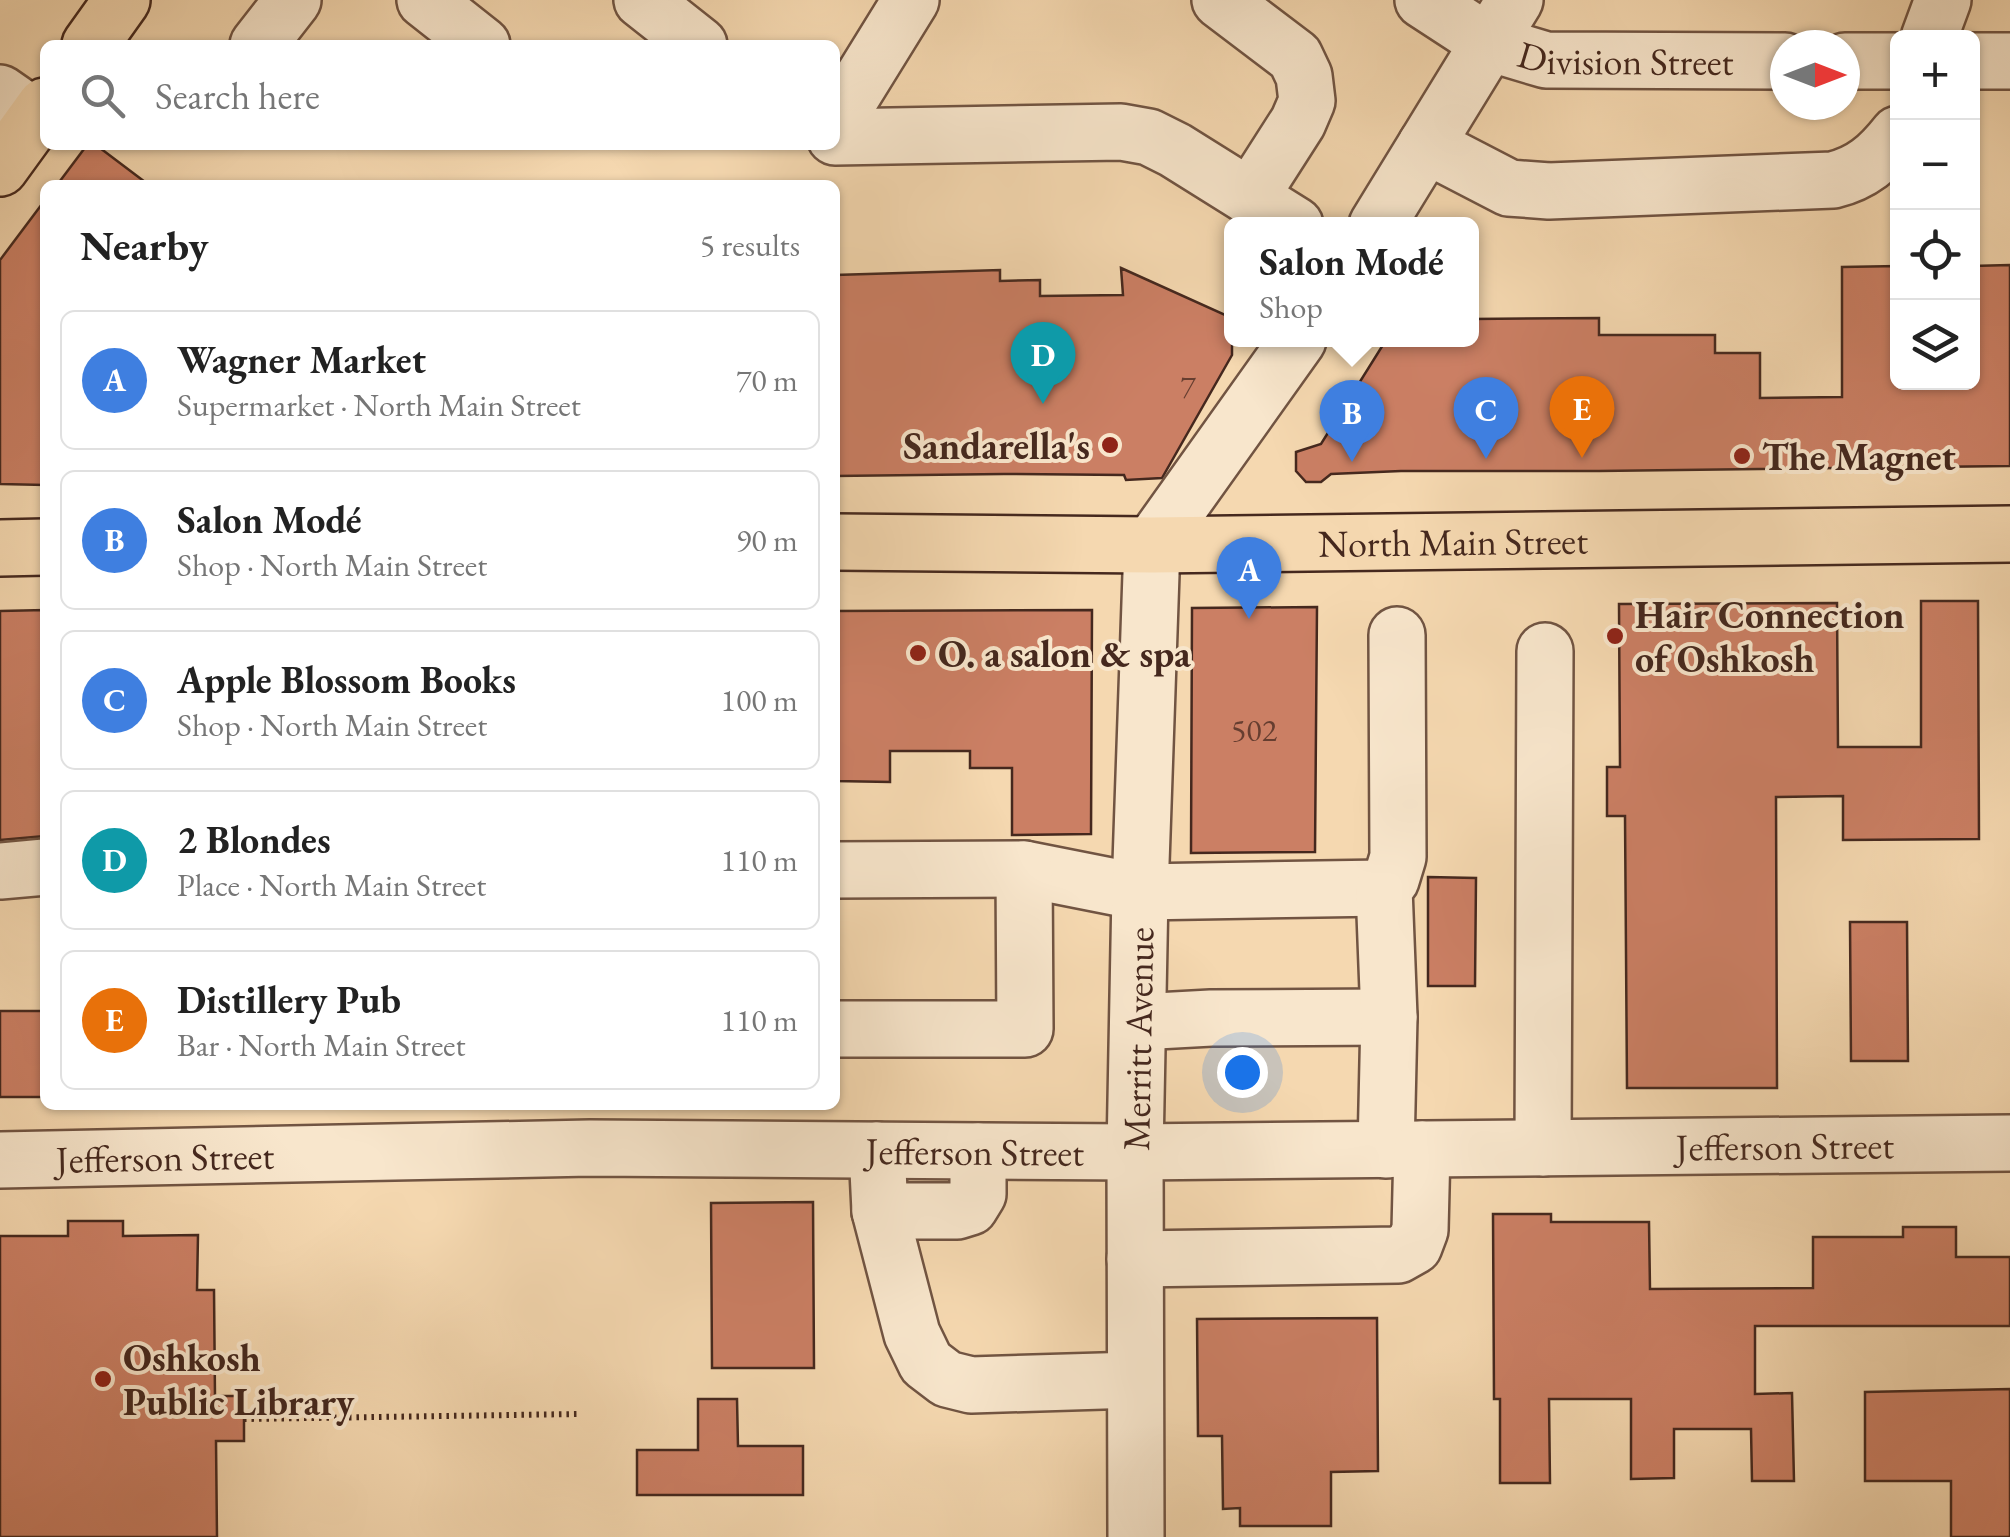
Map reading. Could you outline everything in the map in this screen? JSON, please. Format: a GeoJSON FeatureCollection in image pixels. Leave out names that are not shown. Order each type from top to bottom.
{"type":"FeatureCollection","features":[{"type":"Feature","properties":{"kind":"main road"},"geometry":{"type":"LineString","coordinates":[[94,40],[122,0]]}},
{"type":"Feature","properties":{"kind":"main road"},"geometry":{"type":"LineString","coordinates":[[0,168],[27,106]]}},
{"type":"Feature","properties":{"kind":"main road","name":"North Main Street"},"geometry":{"type":"LineString","coordinates":[[840,542],[1152,544],[2010,534]]}},
{"type":"Feature","properties":{"kind":"main road"},"geometry":{"type":"LineString","coordinates":[[0,548],[40,547]]}},
{"type":"Feature","properties":{"kind":"street"},"geometry":{"type":"LineString","coordinates":[[262,40],[292,0]]}},
{"type":"Feature","properties":{"kind":"street"},"geometry":{"type":"LineString","coordinates":[[426,0],[476,40]]}},
{"type":"Feature","properties":{"kind":"street"},"geometry":{"type":"LineString","coordinates":[[642,0],[693,40]]}},
{"type":"Feature","properties":{"kind":"street"},"geometry":{"type":"LineString","coordinates":[[840,114],[910,0]]}},
{"type":"Feature","properties":{"kind":"street"},"geometry":{"type":"LineString","coordinates":[[840,137],[1121,132],[1149,137],[1175,150],[1273,211],[1307,101],[1304,76],[1295,57],[1220,0]]}},
{"type":"Feature","properties":{"kind":"street","name":"Division Street"},"geometry":{"type":"LineString","coordinates":[[1423,0],[1502,21],[1546,60],[1770,61]]}},
{"type":"Feature","properties":{"kind":"street"},"geometry":{"type":"LineString","coordinates":[[1932,30],[1942,0]]}},
{"type":"Feature","properties":{"kind":"street"},"geometry":{"type":"LineString","coordinates":[[1381,217],[1502,21]]}},
{"type":"Feature","properties":{"kind":"street"},"geometry":{"type":"LineString","coordinates":[[1860,61],[1890,61]]}},
{"type":"Feature","properties":{"kind":"street"},"geometry":{"type":"LineString","coordinates":[[1980,61],[2010,61]]}},
{"type":"Feature","properties":{"kind":"street"},"geometry":{"type":"LineString","coordinates":[[1426,144],[1509,188],[1550,192],[1833,180],[1854,175],[1876,160],[1890,143]]}},
{"type":"Feature","properties":{"kind":"street"},"geometry":{"type":"LineString","coordinates":[[1152,544],[1293,347]]}},
{"type":"Feature","properties":{"kind":"street","name":"Merritt Avenue"},"geometry":{"type":"LineString","coordinates":[[1136,1537],[1135,1152],[1152,544]]}},
{"type":"Feature","properties":{"kind":"street"},"geometry":{"type":"LineString","coordinates":[[840,870],[1024,870],[1140,892],[1384,888],[1392,880],[1398,857],[1397,635]]}},
{"type":"Feature","properties":{"kind":"street"},"geometry":{"type":"LineString","coordinates":[[1543,1148],[1545,650]]}},
{"type":"Feature","properties":{"kind":"street"},"geometry":{"type":"LineString","coordinates":[[0,871],[40,867]]}},
{"type":"Feature","properties":{"kind":"street"},"geometry":{"type":"LineString","coordinates":[[840,1029],[1024,1029],[1024,870]]}},
{"type":"Feature","properties":{"kind":"street"},"geometry":{"type":"LineString","coordinates":[[1135,1259],[1398,1254],[1414,1246],[1420,1230],[1404,1149],[1389,1017],[1384,888]]}},
{"type":"Feature","properties":{"kind":"street"},"geometry":{"type":"LineString","coordinates":[[1138,1022],[1389,1017]]}},
{"type":"Feature","properties":{"kind":"street","name":"Jefferson Street"},"geometry":{"type":"LineString","coordinates":[[0,1160],[590,1148],[711,1126],[877,1150],[1135,1152],[2010,1143]]}},
{"type":"Feature","properties":{"kind":"street"},"geometry":{"type":"LineString","coordinates":[[877,1150],[880,1212],[912,1334],[926,1363],[947,1379],[972,1385],[1135,1380]]}},
{"type":"Feature","properties":{"kind":"street"},"geometry":{"type":"LineString","coordinates":[[880,1212],[957,1212],[970,1207],[978,1194],[978,1151]]}},
{"type":"Feature","properties":{"kind":"path"},"geometry":{"type":"LineString","coordinates":[[244,1419],[578,1414]]}},
{"type":"Feature","properties":{"kind":"building"},"geometry":{"type":"Polygon","coordinates":[[[83,150],[103,150],[142,180],[61,180],[83,150]]]}},
{"type":"Feature","properties":{"kind":"building"},"geometry":{"type":"Polygon","coordinates":[[[40,207],[40,485],[0,484],[0,260],[40,207]]]}},
{"type":"Feature","properties":{"kind":"building"},"geometry":{"type":"Polygon","coordinates":[[[2010,265],[2010,466],[1401,471],[1331,474],[1321,482],[1306,482],[1296,471],[1296,452],[1321,444],[1382,347],[1479,347],[1479,319],[1599,318],[1599,335],[1715,335],[1715,353],[1760,353],[1760,398],[1842,397],[1842,267],[1890,266],[1890,390],[1980,390],[1980,266],[2010,265]]]}},
{"type":"Feature","properties":{"kind":"building"},"geometry":{"type":"Polygon","coordinates":[[[1121,268],[1224,314],[1224,347],[1232,347],[1232,355],[1162,478],[840,476],[840,275],[1000,270],[1000,281],[1040,280],[1040,296],[1123,295],[1121,268]]]}},
{"type":"Feature","properties":{"kind":"building"},"geometry":{"type":"Polygon","coordinates":[[[1921,601],[1978,601],[1979,839],[1843,840],[1843,796],[1776,797],[1777,1088],[1627,1088],[1625,816],[1607,816],[1607,767],[1620,767],[1619,604],[1837,603],[1838,747],[1921,747],[1921,601]]]}},
{"type":"Feature","properties":{"kind":"building"},"geometry":{"type":"Polygon","coordinates":[[[1317,607],[1315,852],[1191,853],[1192,608],[1317,607]]]}},
{"type":"Feature","properties":{"kind":"building"},"geometry":{"type":"Polygon","coordinates":[[[40,610],[40,836],[0,840],[0,611],[40,610]]]}},
{"type":"Feature","properties":{"kind":"building"},"geometry":{"type":"Polygon","coordinates":[[[1092,610],[1091,834],[1012,835],[1012,768],[970,768],[970,751],[890,751],[890,782],[840,781],[840,611],[1092,610]]]}},
{"type":"Feature","properties":{"kind":"building"},"geometry":{"type":"Polygon","coordinates":[[[1428,877],[1476,878],[1475,986],[1428,986],[1428,877]]]}},
{"type":"Feature","properties":{"kind":"building"},"geometry":{"type":"Polygon","coordinates":[[[1850,922],[1907,922],[1908,1061],[1851,1061],[1850,922]]]}},
{"type":"Feature","properties":{"kind":"building"},"geometry":{"type":"Polygon","coordinates":[[[0,1011],[40,1011],[40,1097],[0,1097],[0,1011]]]}},
{"type":"Feature","properties":{"kind":"building"},"geometry":{"type":"Polygon","coordinates":[[[813,1202],[814,1368],[712,1368],[711,1203],[813,1202]]]}},
{"type":"Feature","properties":{"kind":"building"},"geometry":{"type":"Polygon","coordinates":[[[1493,1214],[1551,1214],[1551,1222],[1649,1222],[1650,1289],[1813,1288],[1813,1237],[1903,1237],[1903,1227],[1956,1227],[1956,1257],[2010,1257],[2010,1326],[1755,1326],[1755,1394],[1792,1393],[1794,1481],[1752,1481],[1751,1429],[1674,1429],[1674,1478],[1631,1479],[1631,1399],[1549,1399],[1550,1483],[1500,1483],[1500,1399],[1494,1399],[1493,1214]]]}},
{"type":"Feature","properties":{"kind":"building","name":"Oshkosh Public Library"},"geometry":{"type":"Polygon","coordinates":[[[68,1221],[123,1221],[123,1236],[198,1235],[197,1290],[214,1290],[215,1396],[244,1396],[244,1441],[216,1441],[217,1537],[0,1537],[0,1236],[68,1236],[68,1221]]]}},
{"type":"Feature","properties":{"kind":"building"},"geometry":{"type":"Polygon","coordinates":[[[1377,1318],[1378,1471],[1331,1472],[1331,1526],[1240,1526],[1240,1508],[1223,1509],[1222,1436],[1198,1436],[1197,1319],[1377,1318]]]}},
{"type":"Feature","properties":{"kind":"building"},"geometry":{"type":"Polygon","coordinates":[[[2010,1389],[2010,1537],[1951,1537],[1951,1481],[1865,1481],[1865,1392],[2010,1389]]]}},
{"type":"Feature","properties":{"kind":"building"},"geometry":{"type":"Polygon","coordinates":[[[698,1399],[737,1399],[738,1446],[803,1446],[803,1495],[637,1495],[637,1450],[698,1450],[698,1399]]]}},
{"type":"Feature","properties":{"kind":"place","name":"2 Blondes"},"geometry":{"type":"Point","coordinates":[1043,404]}},
{"type":"Feature","properties":{"kind":"place","name":"Sandarella's"},"geometry":{"type":"Point","coordinates":[1110,445]}},
{"type":"Feature","properties":{"kind":"place","name":"The Magnet"},"geometry":{"type":"Point","coordinates":[1742,456]}},
{"type":"Feature","properties":{"kind":"place","name":"Distillery Pub"},"geometry":{"type":"Point","coordinates":[1582,458]}},
{"type":"Feature","properties":{"kind":"place","name":"Apple Blossom Books"},"geometry":{"type":"Point","coordinates":[1486,459]}},
{"type":"Feature","properties":{"kind":"place","name":"Salon Modé"},"geometry":{"type":"Point","coordinates":[1352,462]}},
{"type":"Feature","properties":{"kind":"place","name":"Wagner Market"},"geometry":{"type":"Point","coordinates":[1249,619]}},
{"type":"Feature","properties":{"kind":"place","name":"Hair Connection of Oshkosh"},"geometry":{"type":"Point","coordinates":[1615,636]}},
{"type":"Feature","properties":{"kind":"place","name":"O. a salon & spa"},"geometry":{"type":"Point","coordinates":[918,653]}},
{"type":"Feature","properties":{"kind":"place","name":"Oshkosh Public Library"},"geometry":{"type":"Point","coordinates":[103,1379]}}]}
